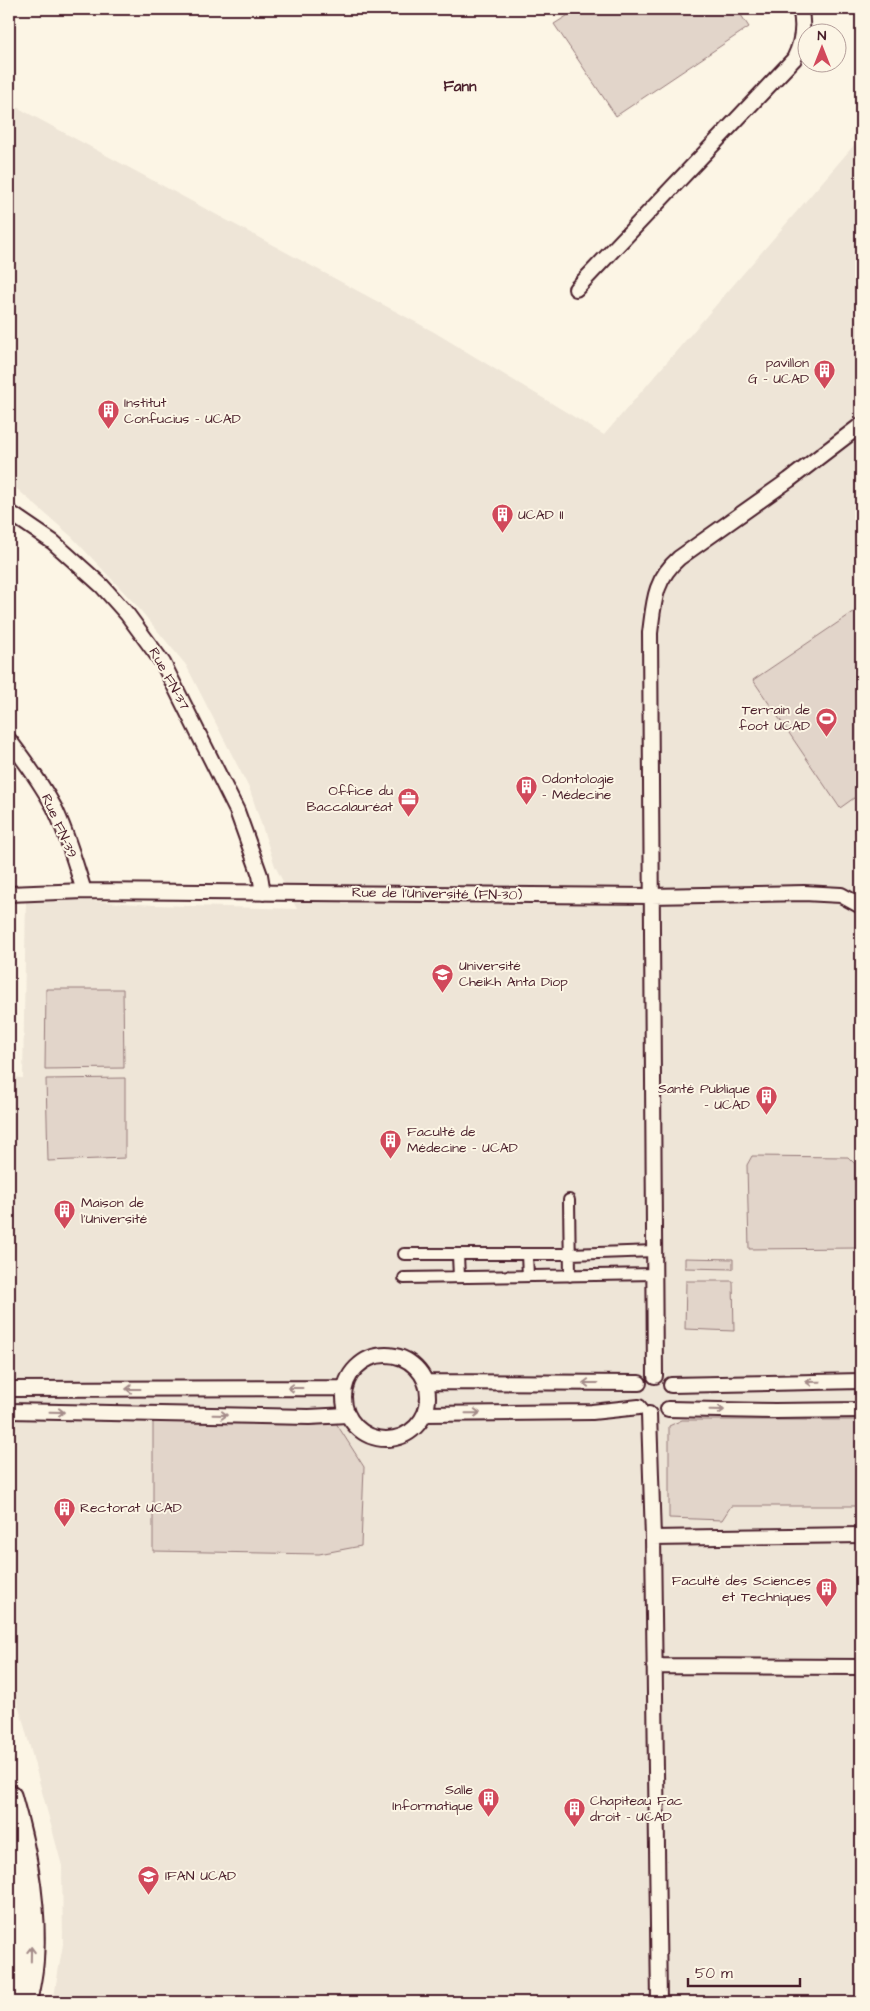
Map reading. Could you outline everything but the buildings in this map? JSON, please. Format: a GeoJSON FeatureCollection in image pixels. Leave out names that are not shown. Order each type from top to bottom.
{"type":"FeatureCollection","features":[{"type":"Feature","properties":{"kind":"highway"},"geometry":{"type":"LineString","coordinates":[[9,1797],[26,1871],[31,1919],[31,1961],[24,2002]]}},
{"type":"Feature","properties":{"kind":"highway"},"geometry":{"type":"LineString","coordinates":[[9,1866],[13,1904],[14,1964],[9,2002]]}},
{"type":"Feature","properties":{"kind":"street"},"geometry":{"type":"LineString","coordinates":[[576,289],[794,59],[800,47],[803,27],[800,9]]}},
{"type":"Feature","properties":{"kind":"street"},"geometry":{"type":"LineString","coordinates":[[655,1376],[656,1274],[650,633],[658,584],[667,568],[679,558],[789,480],[861,425]]}},
{"type":"Feature","properties":{"kind":"street","name":"Rue FN-37"},"geometry":{"type":"LineString","coordinates":[[9,512],[53,542],[102,586],[127,614],[163,663],[237,811],[260,875],[263,893]]}},
{"type":"Feature","properties":{"kind":"street","name":"Rue FN-39"},"geometry":{"type":"LineString","coordinates":[[9,740],[32,772],[54,808],[71,849],[84,891]]}},
{"type":"Feature","properties":{"kind":"street","name":"Rue de l'Université (FN-30)"},"geometry":{"type":"LineString","coordinates":[[9,894],[84,891],[651,896],[827,894],[841,895],[861,906]]}},
{"type":"Feature","properties":{"kind":"street"},"geometry":{"type":"LineString","coordinates":[[569,1200],[570,1276]]}},
{"type":"Feature","properties":{"kind":"street"},"geometry":{"type":"LineString","coordinates":[[404,1254],[570,1254],[655,1251]]}},
{"type":"Feature","properties":{"kind":"street"},"geometry":{"type":"LineString","coordinates":[[527,1254],[528,1276]]}},
{"type":"Feature","properties":{"kind":"street"},"geometry":{"type":"LineString","coordinates":[[458,1255],[459,1277]]}},
{"type":"Feature","properties":{"kind":"street"},"geometry":{"type":"LineString","coordinates":[[404,1278],[656,1274]]}},
{"type":"Feature","properties":{"kind":"street"},"geometry":{"type":"LineString","coordinates":[[389,1355],[400,1358],[410,1363],[425,1382],[428,1403],[425,1414],[412,1430],[392,1439],[380,1439],[369,1436],[360,1431],[347,1415],[343,1402],[344,1388],[356,1367],[366,1360],[377,1356],[389,1355]]}},
{"type":"Feature","properties":{"kind":"street"},"geometry":{"type":"LineString","coordinates":[[658,2002],[653,1538],[644,1411],[634,1395],[639,1383],[649,1376],[661,1377],[671,1385],[861,1381]]}},
{"type":"Feature","properties":{"kind":"street"},"geometry":{"type":"LineString","coordinates":[[425,1382],[639,1383]]}},
{"type":"Feature","properties":{"kind":"street"},"geometry":{"type":"LineString","coordinates":[[668,1409],[673,1398],[671,1385]]}},
{"type":"Feature","properties":{"kind":"street"},"geometry":{"type":"LineString","coordinates":[[9,1389],[344,1388]]}},
{"type":"Feature","properties":{"kind":"street"},"geometry":{"type":"LineString","coordinates":[[425,1414],[644,1411],[659,1414],[668,1409],[861,1410]]}},
{"type":"Feature","properties":{"kind":"street"},"geometry":{"type":"LineString","coordinates":[[9,1411],[309,1417],[347,1415]]}},
{"type":"Feature","properties":{"kind":"street"},"geometry":{"type":"LineString","coordinates":[[653,1538],[861,1535]]}},
{"type":"Feature","properties":{"kind":"street"},"geometry":{"type":"LineString","coordinates":[[654,1666],[861,1667]]}},
{"type":"Feature","properties":{"kind":"shaded area"},"geometry":{"type":"Polygon","coordinates":[[[578,9],[737,9],[749,27],[616,116],[554,24],[578,9]]]}},
{"type":"Feature","properties":{"kind":"shaded area","name":"Université Cheikh Anta Diop"},"geometry":{"type":"Polygon","coordinates":[[[9,103],[434,332],[604,435],[861,137],[861,2002],[53,2002],[63,1944],[62,1866],[23,1721],[9,1678],[9,1077],[23,1078],[26,897],[155,905],[297,909],[275,866],[250,790],[186,665],[136,605],[72,537],[9,482],[9,103]]]}},
{"type":"Feature","properties":{"kind":"shaded area","name":"Terrain de foot UCAD"},"geometry":{"type":"Polygon","coordinates":[[[861,607],[861,793],[840,808],[753,680],[861,607]]]}},
{"type":"Feature","properties":{"kind":"shaded area"},"geometry":{"type":"Polygon","coordinates":[[[46,989],[123,989],[124,1068],[45,1069],[46,989]]]}},
{"type":"Feature","properties":{"kind":"shaded area"},"geometry":{"type":"Polygon","coordinates":[[[125,1078],[125,1158],[48,1161],[46,1079],[125,1078]]]}},
{"type":"Feature","properties":{"kind":"shaded area"},"geometry":{"type":"Polygon","coordinates":[[[752,1156],[848,1157],[855,1164],[856,1248],[749,1249],[747,1165],[752,1156]]]}},
{"type":"Feature","properties":{"kind":"shaded area"},"geometry":{"type":"Polygon","coordinates":[[[685,1258],[733,1259],[733,1269],[685,1268],[685,1258]]]}},
{"type":"Feature","properties":{"kind":"shaded area"},"geometry":{"type":"Polygon","coordinates":[[[686,1281],[733,1281],[734,1331],[685,1329],[686,1281]]]}},
{"type":"Feature","properties":{"kind":"shaded area"},"geometry":{"type":"Polygon","coordinates":[[[153,1419],[336,1423],[364,1467],[361,1546],[319,1554],[153,1551],[153,1419]]]}},
{"type":"Feature","properties":{"kind":"shaded area"},"geometry":{"type":"Polygon","coordinates":[[[682,1420],[861,1420],[861,1506],[731,1506],[722,1520],[669,1518],[669,1426],[682,1420]]]}},
{"type":"Feature","properties":{"kind":"place","name":"pavillon G - UCAD"},"geometry":{"type":"Point","coordinates":[825,390]}},
{"type":"Feature","properties":{"kind":"place","name":"Institut Confucius - UCAD"},"geometry":{"type":"Point","coordinates":[108,430]}},
{"type":"Feature","properties":{"kind":"place","name":"UCAD II"},"geometry":{"type":"Point","coordinates":[502,534]}},
{"type":"Feature","properties":{"kind":"place","name":"Terrain de foot UCAD"},"geometry":{"type":"Point","coordinates":[826,737]}},
{"type":"Feature","properties":{"kind":"place","name":"Odontologie - Médecine"},"geometry":{"type":"Point","coordinates":[526,806]}},
{"type":"Feature","properties":{"kind":"place","name":"Office du Baccalauréat"},"geometry":{"type":"Point","coordinates":[409,818]}},
{"type":"Feature","properties":{"kind":"place","name":"Université Cheikh Anta Diop"},"geometry":{"type":"Point","coordinates":[443,993]}},
{"type":"Feature","properties":{"kind":"place","name":"Santé Publique - UCAD"},"geometry":{"type":"Point","coordinates":[766,1116]}},
{"type":"Feature","properties":{"kind":"place","name":"Faculté de Médecine - UCAD"},"geometry":{"type":"Point","coordinates":[391,1159]}},
{"type":"Feature","properties":{"kind":"place","name":"Maison de l'Université"},"geometry":{"type":"Point","coordinates":[65,1230]}},
{"type":"Feature","properties":{"kind":"place","name":"Rectorat UCAD"},"geometry":{"type":"Point","coordinates":[64,1527]}},
{"type":"Feature","properties":{"kind":"place","name":"Faculté des Sciences et Techniques"},"geometry":{"type":"Point","coordinates":[827,1608]}},
{"type":"Feature","properties":{"kind":"place","name":"Salle Informatique"},"geometry":{"type":"Point","coordinates":[489,1817]}},
{"type":"Feature","properties":{"kind":"place","name":"Chapiteau Fac droit - UCAD"},"geometry":{"type":"Point","coordinates":[574,1828]}},
{"type":"Feature","properties":{"kind":"place","name":"IFAN UCAD"},"geometry":{"type":"Point","coordinates":[149,1895]}},
{"type":"Feature","properties":{"kind":"district","name":"Fann"},"geometry":{"type":"Point","coordinates":[460,86]}}]}
